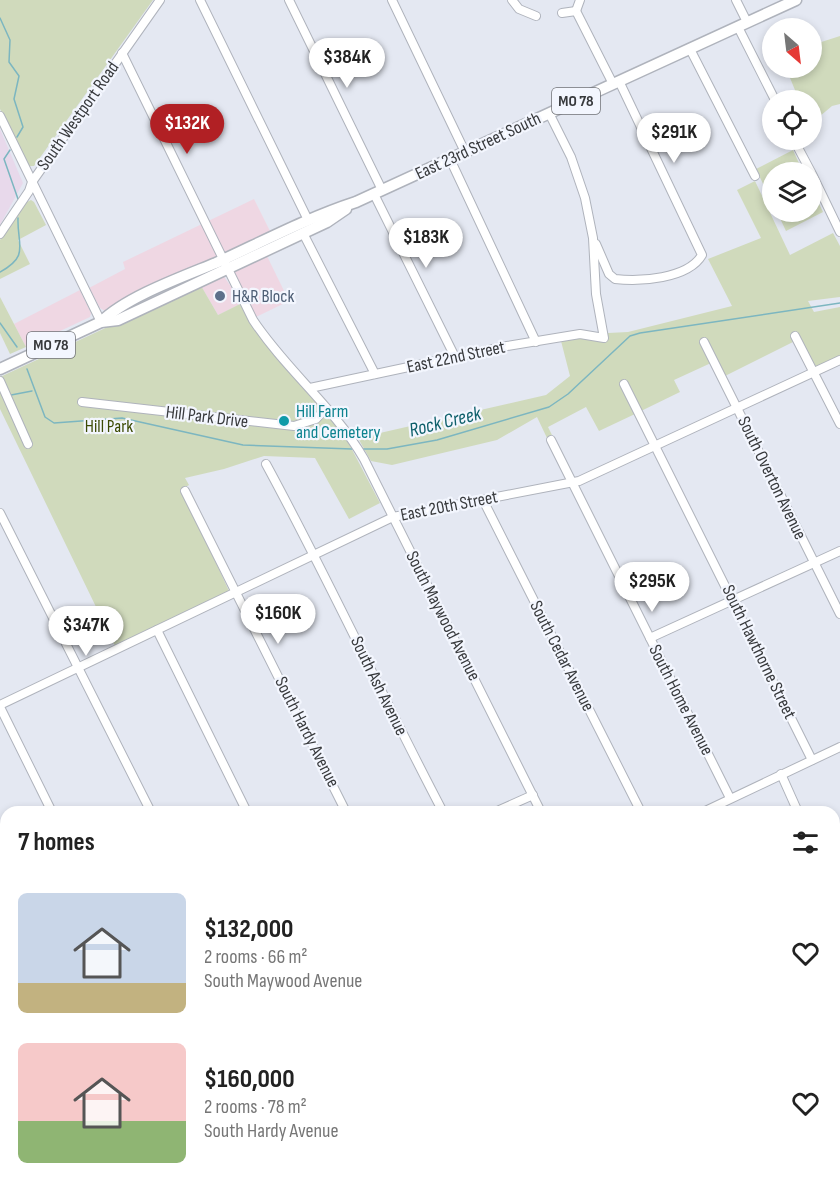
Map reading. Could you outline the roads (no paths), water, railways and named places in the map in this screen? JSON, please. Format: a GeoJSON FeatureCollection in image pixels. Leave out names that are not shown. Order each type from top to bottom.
{"type":"FeatureCollection","features":[{"type":"Feature","properties":{"kind":"main road","name":"East 23rd Street South"},"geometry":{"type":"LineString","coordinates":[[0,369],[101,322],[118,320],[308,220],[356,202],[796,0]]}},
{"type":"Feature","properties":{"kind":"main road","name":"East 23rd Street South"},"geometry":{"type":"LineString","coordinates":[[225,264],[327,222],[356,202]]}},
{"type":"Feature","properties":{"kind":"street","name":"South Westport Road"},"geometry":{"type":"LineString","coordinates":[[0,234],[29,192],[32,182],[160,0]]}},
{"type":"Feature","properties":{"kind":"street"},"geometry":{"type":"LineString","coordinates":[[200,0],[308,220]]}},
{"type":"Feature","properties":{"kind":"street"},"geometry":{"type":"LineString","coordinates":[[289,0],[456,357]]}},
{"type":"Feature","properties":{"kind":"street"},"geometry":{"type":"LineString","coordinates":[[392,0],[465,152]]}},
{"type":"Feature","properties":{"kind":"street"},"geometry":{"type":"LineString","coordinates":[[512,0],[519,9],[536,16]]}},
{"type":"Feature","properties":{"kind":"street"},"geometry":{"type":"LineString","coordinates":[[549,113],[578,174],[593,238],[603,265],[615,279],[669,276],[699,260],[702,253],[616,83],[576,11],[580,0]]}},
{"type":"Feature","properties":{"kind":"street"},"geometry":{"type":"LineString","coordinates":[[736,0],[743,24],[771,90]]}},
{"type":"Feature","properties":{"kind":"street"},"geometry":{"type":"LineString","coordinates":[[562,13],[576,11]]}},
{"type":"Feature","properties":{"kind":"street"},"geometry":{"type":"LineString","coordinates":[[690,49],[754,176]]}},
{"type":"Feature","properties":{"kind":"street","name":"South Maywood Avenue"},"geometry":{"type":"LineString","coordinates":[[122,53],[225,264],[265,338],[350,436],[364,459],[538,806]]}},
{"type":"Feature","properties":{"kind":"street"},"geometry":{"type":"LineString","coordinates":[[0,116],[101,322]]}},
{"type":"Feature","properties":{"kind":"street"},"geometry":{"type":"LineString","coordinates":[[450,159],[536,342]]}},
{"type":"Feature","properties":{"kind":"street"},"geometry":{"type":"LineString","coordinates":[[822,195],[840,232]]}},
{"type":"Feature","properties":{"kind":"street"},"geometry":{"type":"LineString","coordinates":[[303,233],[375,374]]}},
{"type":"Feature","properties":{"kind":"street","name":"East 22nd Street"},"geometry":{"type":"LineString","coordinates":[[310,388],[580,334],[604,338],[596,294],[593,238]]}},
{"type":"Feature","properties":{"kind":"street"},"geometry":{"type":"LineString","coordinates":[[795,336],[840,424]]}},
{"type":"Feature","properties":{"kind":"street","name":"South Overton Avenue"},"geometry":{"type":"LineString","coordinates":[[704,342],[840,614]]}},
{"type":"Feature","properties":{"kind":"street","name":"East 20th Street"},"geometry":{"type":"LineString","coordinates":[[0,706],[393,517],[572,482],[596,474],[840,360]]}},
{"type":"Feature","properties":{"kind":"street"},"geometry":{"type":"LineString","coordinates":[[0,381],[28,444]]}},
{"type":"Feature","properties":{"kind":"street","name":"South Hawthorne Street"},"geometry":{"type":"LineString","coordinates":[[624,384],[812,760]]}},
{"type":"Feature","properties":{"kind":"street","name":"Hill Park Drive"},"geometry":{"type":"LineString","coordinates":[[82,402],[294,426],[316,419],[326,408]]}},
{"type":"Feature","properties":{"kind":"street","name":"South Home Avenue"},"geometry":{"type":"LineString","coordinates":[[551,440],[730,798]]}},
{"type":"Feature","properties":{"kind":"street","name":"South Ash Avenue"},"geometry":{"type":"LineString","coordinates":[[266,464],[315,554],[393,717],[439,806]]}},
{"type":"Feature","properties":{"kind":"street","name":"South Hardy Avenue"},"geometry":{"type":"LineString","coordinates":[[185,491],[343,806]]}},
{"type":"Feature","properties":{"kind":"street","name":"South Cedar Avenue"},"geometry":{"type":"LineString","coordinates":[[483,500],[637,806]]}},
{"type":"Feature","properties":{"kind":"street"},"geometry":{"type":"LineString","coordinates":[[0,513],[148,806]]}},
{"type":"Feature","properties":{"kind":"street"},"geometry":{"type":"LineString","coordinates":[[650,638],[840,551]]}},
{"type":"Feature","properties":{"kind":"street"},"geometry":{"type":"LineString","coordinates":[[157,630],[244,806]]}},
{"type":"Feature","properties":{"kind":"street"},"geometry":{"type":"LineString","coordinates":[[0,706],[49,806]]}},
{"type":"Feature","properties":{"kind":"street"},"geometry":{"type":"LineString","coordinates":[[714,806],[840,747]]}},
{"type":"Feature","properties":{"kind":"street"},"geometry":{"type":"LineString","coordinates":[[781,774],[795,806]]}},
{"type":"Feature","properties":{"kind":"street"},"geometry":{"type":"LineString","coordinates":[[508,806],[532,795]]}},
{"type":"Feature","properties":{"kind":"waterway"},"geometry":{"type":"LineString","coordinates":[[0,18],[10,40],[9,62],[19,76],[14,99],[23,127],[17,137]]}},
{"type":"Feature","properties":{"kind":"waterway"},"geometry":{"type":"LineString","coordinates":[[10,150],[4,159],[18,199]]}},
{"type":"Feature","properties":{"kind":"waterway"},"geometry":{"type":"LineString","coordinates":[[0,272],[15,261],[19,255],[18,218]]}},
{"type":"Feature","properties":{"kind":"waterway","name":"Rock Creek"},"geometry":{"type":"LineString","coordinates":[[363,449],[387,449],[437,440],[549,407],[568,394],[630,336],[840,303]]}},
{"type":"Feature","properties":{"kind":"waterway","name":"Rock Creek"},"geometry":{"type":"LineString","coordinates":[[0,323],[17,347]]}},
{"type":"Feature","properties":{"kind":"waterway","name":"Rock Creek"},"geometry":{"type":"LineString","coordinates":[[27,369],[45,417],[54,423],[122,418],[243,445],[352,449]]}},
{"type":"Feature","properties":{"kind":"waterway"},"geometry":{"type":"LineString","coordinates":[[11,395],[32,391]]}},
{"type":"Feature","properties":{"kind":"place","name":"H&R Block"},"geometry":{"type":"Point","coordinates":[220,296]}},
{"type":"Feature","properties":{"kind":"place","name":"Hill Farm and Cemetery"},"geometry":{"type":"Point","coordinates":[284,421]}},
{"type":"Feature","properties":{"kind":"park label","name":"Hill Park"},"geometry":{"type":"Point","coordinates":[109,426]}}]}
